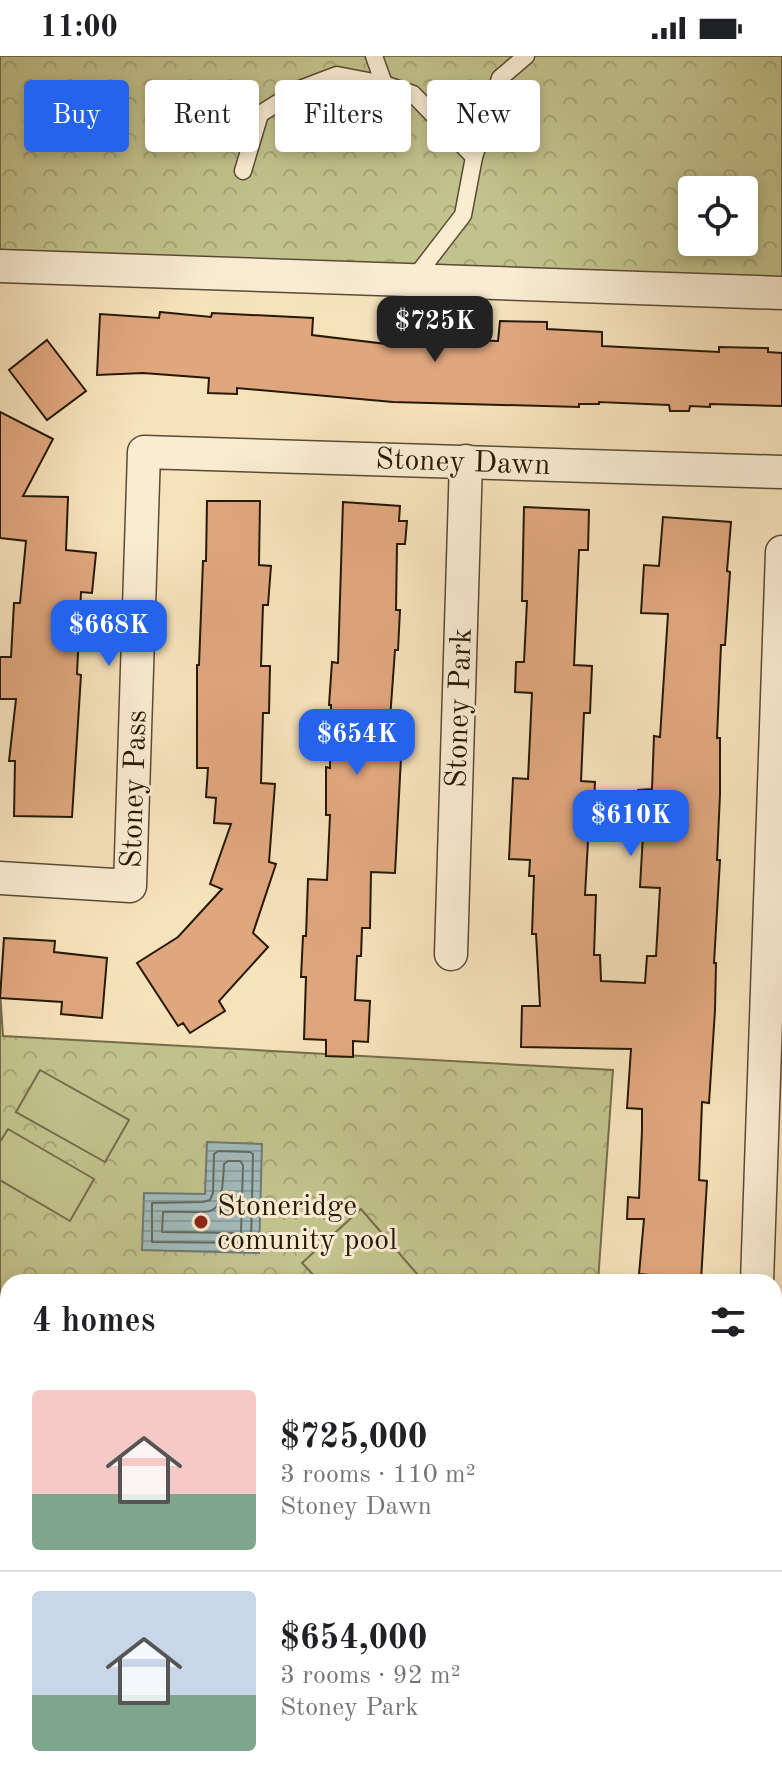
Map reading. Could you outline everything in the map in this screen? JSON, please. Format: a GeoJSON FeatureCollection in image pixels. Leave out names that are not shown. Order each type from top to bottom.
{"type":"FeatureCollection","features":[{"type":"Feature","properties":{"kind":"street"},"geometry":{"type":"LineString","coordinates":[[0,266],[782,293]]}},
{"type":"Feature","properties":{"kind":"street","name":"Stoney Dawn"},"geometry":{"type":"LineString","coordinates":[[144,452],[782,472]]}},
{"type":"Feature","properties":{"kind":"street","name":"Stoney Pass"},"geometry":{"type":"LineString","coordinates":[[0,878],[130,886],[144,452]]}},
{"type":"Feature","properties":{"kind":"street","name":"Stoney Park"},"geometry":{"type":"LineString","coordinates":[[451,954],[466,461]]}},
{"type":"Feature","properties":{"kind":"street"},"geometry":{"type":"LineString","coordinates":[[757,1274],[782,552]]}},
{"type":"Feature","properties":{"kind":"lane"},"geometry":{"type":"LineString","coordinates":[[374,56],[383,80]]}},
{"type":"Feature","properties":{"kind":"lane"},"geometry":{"type":"LineString","coordinates":[[413,280],[463,215],[474,157],[500,78],[526,56]]}},
{"type":"Feature","properties":{"kind":"lane"},"geometry":{"type":"LineString","coordinates":[[324,80],[337,75],[363,80]]}},
{"type":"Feature","properties":{"kind":"lane"},"geometry":{"type":"LineString","coordinates":[[411,93],[474,157]]}},
{"type":"Feature","properties":{"kind":"lane"},"geometry":{"type":"LineString","coordinates":[[243,171],[260,114],[275,105]]}},
{"type":"Feature","properties":{"kind":"green space"},"geometry":{"type":"Polygon","coordinates":[[[0,56],[782,56],[782,283],[0,253],[0,56]]]}},
{"type":"Feature","properties":{"kind":"green space"},"geometry":{"type":"Polygon","coordinates":[[[0,990],[3,1036],[613,1070],[599,1274],[0,1274],[0,990]]]}},
{"type":"Feature","properties":{"kind":"green space"},"geometry":{"type":"Polygon","coordinates":[[[40,1070],[129,1120],[105,1162],[16,1112],[40,1070]]]}},
{"type":"Feature","properties":{"kind":"green space"},"geometry":{"type":"Polygon","coordinates":[[[8,1129],[94,1179],[70,1221],[0,1180],[0,1142],[8,1129]]]}},
{"type":"Feature","properties":{"kind":"green space"},"geometry":{"type":"Polygon","coordinates":[[[361,1209],[417,1274],[312,1274],[302,1263],[361,1209]]]}},
{"type":"Feature","properties":{"kind":"water","name":"Stoneridge comunity pool"},"geometry":{"type":"Polygon","coordinates":[[[207,1142],[262,1144],[259,1253],[142,1250],[144,1193],[205,1194],[207,1142]]]}},
{"type":"Feature","properties":{"kind":"building"},"geometry":{"type":"Polygon","coordinates":[[[160,312],[211,317],[212,313],[313,318],[312,335],[387,344],[387,338],[498,341],[500,321],[547,322],[547,329],[602,332],[602,346],[719,352],[719,347],[768,348],[768,352],[782,353],[782,406],[710,404],[710,407],[690,406],[689,411],[670,411],[669,405],[599,402],[579,404],[579,407],[393,402],[237,388],[237,394],[208,393],[209,378],[143,373],[97,375],[100,314],[159,318],[160,312]]]}},
{"type":"Feature","properties":{"kind":"building"},"geometry":{"type":"Polygon","coordinates":[[[47,340],[86,391],[47,420],[9,370],[47,340]]]}},
{"type":"Feature","properties":{"kind":"building"},"geometry":{"type":"Polygon","coordinates":[[[0,412],[53,439],[23,496],[68,497],[66,550],[96,553],[92,593],[81,592],[77,674],[81,675],[72,817],[14,816],[15,761],[9,761],[16,699],[0,699],[0,657],[11,657],[14,603],[20,603],[26,541],[0,538],[0,412]]]}},
{"type":"Feature","properties":{"kind":"building"},"geometry":{"type":"Polygon","coordinates":[[[207,501],[260,501],[259,565],[271,566],[268,605],[263,605],[261,666],[270,666],[269,713],[263,713],[261,783],[275,784],[269,862],[276,864],[253,933],[268,947],[219,1001],[225,1011],[190,1033],[183,1023],[178,1026],[137,963],[178,937],[222,889],[210,884],[231,824],[214,823],[216,798],[206,797],[208,768],[197,768],[197,665],[203,561],[206,561],[207,501]]]}},
{"type":"Feature","properties":{"kind":"building"},"geometry":{"type":"Polygon","coordinates":[[[343,502],[400,506],[399,521],[407,521],[405,544],[397,544],[396,610],[400,610],[390,719],[403,719],[395,873],[371,872],[370,928],[362,928],[355,1000],[370,1001],[368,1042],[353,1041],[353,1057],[326,1056],[326,1040],[304,1039],[306,977],[301,977],[308,879],[327,880],[330,815],[326,815],[326,767],[330,768],[332,662],[338,663],[343,502]]]}},
{"type":"Feature","properties":{"kind":"building"},"geometry":{"type":"Polygon","coordinates":[[[524,507],[589,510],[588,550],[579,550],[574,665],[592,666],[590,713],[584,713],[581,781],[595,782],[585,895],[596,895],[594,955],[600,955],[601,981],[645,983],[647,956],[656,956],[660,888],[640,887],[643,834],[636,834],[638,790],[652,789],[654,736],[660,737],[668,614],[641,613],[644,565],[659,566],[663,517],[731,522],[717,738],[720,738],[720,794],[717,860],[720,860],[714,963],[715,1010],[709,1103],[702,1102],[699,1180],[707,1181],[701,1274],[639,1274],[644,1219],[627,1219],[628,1197],[639,1198],[642,1130],[642,1109],[627,1108],[631,1049],[521,1047],[522,1006],[540,1006],[536,934],[532,934],[534,876],[529,876],[530,860],[509,859],[513,778],[528,779],[532,693],[515,692],[516,662],[524,662],[527,601],[522,601],[524,507]]]}},
{"type":"Feature","properties":{"kind":"building"},"geometry":{"type":"Polygon","coordinates":[[[4,938],[55,941],[54,952],[107,958],[102,1018],[61,1014],[62,1002],[0,998],[4,938]]]}},
{"type":"Feature","properties":{"kind":"place","name":"Stoneridge comunity pool"},"geometry":{"type":"Point","coordinates":[201,1222]}}]}
